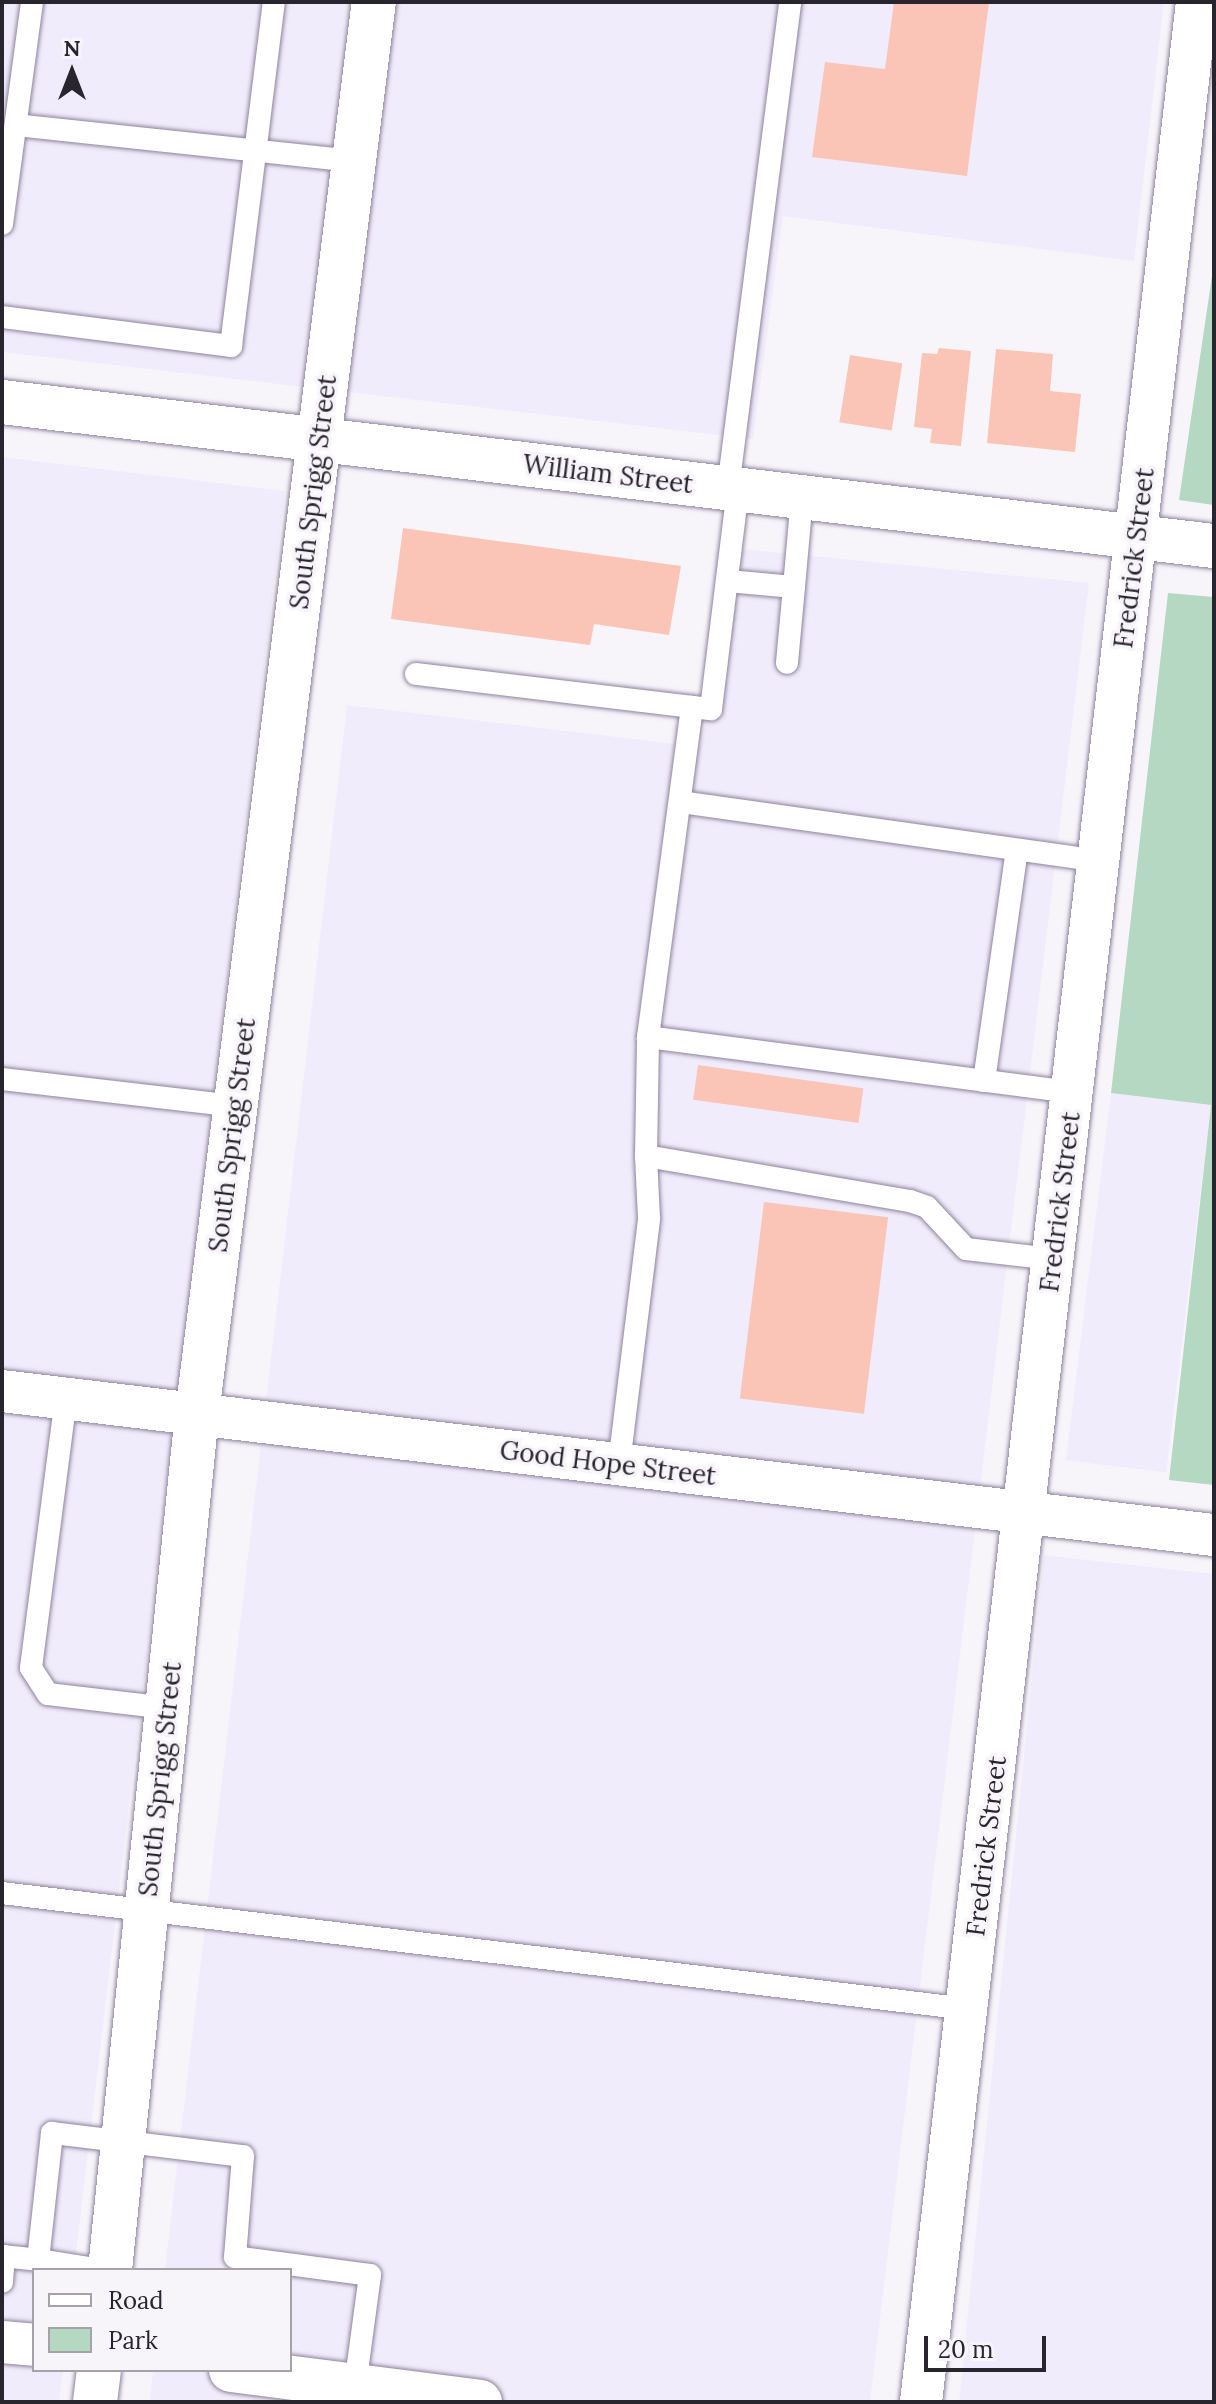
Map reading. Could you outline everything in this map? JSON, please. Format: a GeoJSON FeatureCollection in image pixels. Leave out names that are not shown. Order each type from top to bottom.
{"type":"FeatureCollection","features":[{"type":"Feature","properties":{"kind":"main road","name":"South Sprigg Street"},"geometry":{"type":"LineString","coordinates":[[110,2268],[197,1414],[374,2]]}},
{"type":"Feature","properties":{"kind":"main road","name":"William Street"},"geometry":{"type":"LineString","coordinates":[[2,402],[1214,546]]}},
{"type":"Feature","properties":{"kind":"main road"},"geometry":{"type":"LineString","coordinates":[[95,2402],[99,2372]]}},
{"type":"Feature","properties":{"kind":"main road"},"geometry":{"type":"LineString","coordinates":[[241,2372],[354,2394],[480,2402]]}},
{"type":"Feature","properties":{"kind":"street","name":"Fredrick Street"},"geometry":{"type":"LineString","coordinates":[[921,2402],[1136,536],[1202,26]]}},
{"type":"Feature","properties":{"kind":"street","name":"Good Hope Street"},"geometry":{"type":"LineString","coordinates":[[2,1391],[1214,1535]]}},
{"type":"Feature","properties":{"kind":"street"},"geometry":{"type":"LineString","coordinates":[[2,2342],[32,2345]]}},
{"type":"Feature","properties":{"kind":"lane"},"geometry":{"type":"LineString","coordinates":[[2,224],[32,2]]}},
{"type":"Feature","properties":{"kind":"lane"},"geometry":{"type":"LineString","coordinates":[[2,317],[231,346],[274,2]]}},
{"type":"Feature","properties":{"kind":"lane"},"geometry":{"type":"LineString","coordinates":[[416,674],[711,709],[728,581],[733,489],[790,2]]}},
{"type":"Feature","properties":{"kind":"lane"},"geometry":{"type":"LineString","coordinates":[[16,125],[354,161]]}},
{"type":"Feature","properties":{"kind":"lane"},"geometry":{"type":"LineString","coordinates":[[787,663],[802,497]]}},
{"type":"Feature","properties":{"kind":"lane"},"geometry":{"type":"LineString","coordinates":[[728,581],[794,587]]}},
{"type":"Feature","properties":{"kind":"lane"},"geometry":{"type":"LineString","coordinates":[[619,1464],[649,1218],[646,1156],[648,1037],[692,707]]}},
{"type":"Feature","properties":{"kind":"lane"},"geometry":{"type":"LineString","coordinates":[[680,802],[1099,861]]}},
{"type":"Feature","properties":{"kind":"lane"},"geometry":{"type":"LineString","coordinates":[[984,1081],[1017,850]]}},
{"type":"Feature","properties":{"kind":"lane"},"geometry":{"type":"LineString","coordinates":[[648,1037],[1072,1092]]}},
{"type":"Feature","properties":{"kind":"lane"},"geometry":{"type":"LineString","coordinates":[[2,1079],[236,1106]]}},
{"type":"Feature","properties":{"kind":"lane"},"geometry":{"type":"LineString","coordinates":[[646,1156],[910,1201],[927,1207],[966,1249],[1053,1259]]}},
{"type":"Feature","properties":{"kind":"lane"},"geometry":{"type":"LineString","coordinates":[[66,1398],[31,1668],[48,1694],[167,1708]]}},
{"type":"Feature","properties":{"kind":"lane"},"geometry":{"type":"LineString","coordinates":[[2,1893],[967,2009]]}},
{"type":"Feature","properties":{"kind":"lane"},"geometry":{"type":"LineString","coordinates":[[38,2260],[52,2133],[243,2156],[234,2264],[283,2268]]}},
{"type":"Feature","properties":{"kind":"lane"},"geometry":{"type":"LineString","coordinates":[[2,2282],[3,2256],[89,2268]]}},
{"type":"Feature","properties":{"kind":"lane"},"geometry":{"type":"LineString","coordinates":[[292,2269],[370,2275],[354,2394]]}},
{"type":"Feature","properties":{"kind":"shaded area"},"geometry":{"type":"Polygon","coordinates":[[[2,2],[1164,2],[1134,261],[783,216],[753,439],[2,352],[2,2]]]}},
{"type":"Feature","properties":{"kind":"shaded area"},"geometry":{"type":"Polygon","coordinates":[[[2,457],[285,491],[74,2268],[32,2268],[32,2372],[63,2372],[59,2402],[2,2402],[2,457]]]}},
{"type":"Feature","properties":{"kind":"shaded area"},"geometry":{"type":"Polygon","coordinates":[[[741,549],[1089,583],[870,2402],[150,2402],[153,2372],[292,2372],[292,2268],[165,2268],[347,705],[701,747],[741,549]]]}},
{"type":"Feature","properties":{"kind":"shaded area"},"geometry":{"type":"Polygon","coordinates":[[[1111,1093],[1211,1105],[1166,1473],[1066,1460],[1111,1093]]]}},
{"type":"Feature","properties":{"kind":"shaded area"},"geometry":{"type":"Polygon","coordinates":[[[1044,1555],[1214,1574],[1214,2402],[959,2402],[1044,1555]]]}},
{"type":"Feature","properties":{"kind":"green space"},"geometry":{"type":"Polygon","coordinates":[[[1214,262],[1214,505],[1179,500],[1214,262]]]}},
{"type":"Feature","properties":{"kind":"green space"},"geometry":{"type":"Polygon","coordinates":[[[1168,593],[1214,597],[1214,1485],[1169,1480],[1211,1105],[1111,1093],[1168,593]]]}},
{"type":"Feature","properties":{"kind":"building"},"geometry":{"type":"Polygon","coordinates":[[[894,2],[989,2],[967,176],[812,157],[825,62],[885,69],[894,2]]]}},
{"type":"Feature","properties":{"kind":"building"},"geometry":{"type":"Polygon","coordinates":[[[939,348],[971,351],[961,446],[930,443],[932,429],[914,427],[922,353],[937,354],[939,348]]]}},
{"type":"Feature","properties":{"kind":"building"},"geometry":{"type":"Polygon","coordinates":[[[996,349],[1053,354],[1050,391],[1081,394],[1075,452],[987,443],[996,349]]]}},
{"type":"Feature","properties":{"kind":"building"},"geometry":{"type":"Polygon","coordinates":[[[850,355],[902,363],[892,430],[839,422],[850,355]]]}},
{"type":"Feature","properties":{"kind":"building"},"geometry":{"type":"Polygon","coordinates":[[[403,528],[681,566],[669,635],[594,624],[590,645],[391,619],[403,528]]]}},
{"type":"Feature","properties":{"kind":"building"},"geometry":{"type":"Polygon","coordinates":[[[698,1065],[863,1088],[859,1123],[693,1100],[698,1065]]]}},
{"type":"Feature","properties":{"kind":"building"},"geometry":{"type":"Polygon","coordinates":[[[764,1202],[888,1217],[864,1414],[740,1399],[764,1202]]]}}]}
